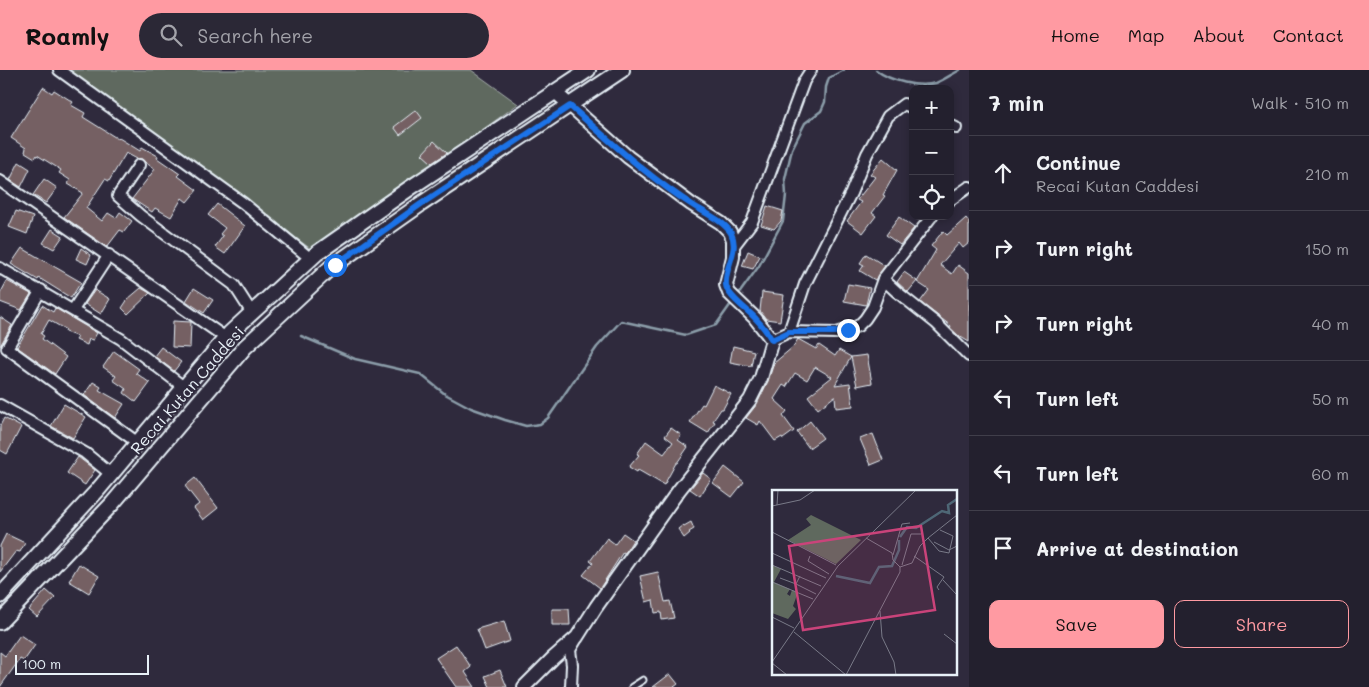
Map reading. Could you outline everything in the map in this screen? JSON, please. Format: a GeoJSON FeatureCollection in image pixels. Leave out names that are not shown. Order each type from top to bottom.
{"type":"FeatureCollection","features":[{"type":"Feature","properties":{"kind":"main road","name":"Recai Kutan Caddesi"},"geometry":{"type":"LineString","coordinates":[[0,596],[112,474],[226,338],[311,259],[410,188],[588,70]]}},
{"type":"Feature","properties":{"kind":"main road","name":"Recai Kutan Caddesi"},"geometry":{"type":"LineString","coordinates":[[0,622],[112,504],[244,347],[330,268],[421,204],[622,70]]}},
{"type":"Feature","properties":{"kind":"street"},"geometry":{"type":"LineString","coordinates":[[59,70],[243,203],[311,259]]}},
{"type":"Feature","properties":{"kind":"street"},"geometry":{"type":"LineString","coordinates":[[733,247],[752,222],[804,81],[811,70]]}},
{"type":"Feature","properties":{"kind":"street"},"geometry":{"type":"LineString","coordinates":[[555,92],[628,157],[690,204],[721,223],[730,232],[733,257],[726,285],[729,293],[764,328],[772,340]]}},
{"type":"Feature","properties":{"kind":"street"},"geometry":{"type":"LineString","coordinates":[[789,332],[805,284],[851,193],[867,154],[888,116],[904,104],[909,106]]}},
{"type":"Feature","properties":{"kind":"street"},"geometry":{"type":"LineString","coordinates":[[139,165],[118,196],[141,216],[234,285],[252,313]]}},
{"type":"Feature","properties":{"kind":"street"},"geometry":{"type":"LineString","coordinates":[[0,181],[226,338]]}},
{"type":"Feature","properties":{"kind":"street"},"geometry":{"type":"LineString","coordinates":[[954,197],[969,187]]}},
{"type":"Feature","properties":{"kind":"street"},"geometry":{"type":"LineString","coordinates":[[571,687],[572,665],[570,650],[577,637],[679,490],[750,400],[761,378],[772,340],[789,332],[837,332],[858,326],[873,307],[884,279],[929,220]]}},
{"type":"Feature","properties":{"kind":"street"},"geometry":{"type":"LineString","coordinates":[[73,310],[109,256]]}},
{"type":"Feature","properties":{"kind":"street"},"geometry":{"type":"LineString","coordinates":[[0,268],[41,290],[121,339],[185,388]]}},
{"type":"Feature","properties":{"kind":"street"},"geometry":{"type":"LineString","coordinates":[[884,279],[897,292],[936,323],[969,356]]}},
{"type":"Feature","properties":{"kind":"street"},"geometry":{"type":"LineString","coordinates":[[41,290],[3,346],[138,443]]}},
{"type":"Feature","properties":{"kind":"street"},"geometry":{"type":"LineString","coordinates":[[0,405],[84,453],[112,474]]}},
{"type":"Feature","properties":{"kind":"street"},"geometry":{"type":"LineString","coordinates":[[524,687],[577,637]]}},
{"type":"Feature","properties":{"kind":"lane"},"geometry":{"type":"LineString","coordinates":[[632,687],[643,680]]}},
{"type":"Feature","properties":{"kind":"shaded area"},"geometry":{"type":"Polygon","coordinates":[[[69,70],[471,70],[518,104],[315,252],[69,70]]]}},
{"type":"Feature","properties":{"kind":"building"},"geometry":{"type":"Polygon","coordinates":[[[43,87],[52,93],[54,90],[73,102],[71,105],[85,113],[83,117],[118,139],[140,151],[142,147],[158,156],[157,158],[180,174],[178,176],[197,190],[187,202],[182,198],[171,217],[155,208],[152,212],[132,199],[155,169],[142,159],[137,159],[126,153],[109,181],[105,179],[86,208],[102,221],[108,213],[116,218],[120,212],[132,221],[124,232],[120,230],[107,247],[64,217],[83,193],[68,184],[70,180],[59,173],[61,170],[37,155],[35,158],[25,152],[26,148],[11,138],[43,87]]]}},
{"type":"Feature","properties":{"kind":"building"},"geometry":{"type":"Polygon","coordinates":[[[416,110],[422,118],[400,135],[394,127],[416,110]]]}},
{"type":"Feature","properties":{"kind":"building"},"geometry":{"type":"Polygon","coordinates":[[[434,141],[447,153],[432,163],[422,154],[434,141]]]}},
{"type":"Feature","properties":{"kind":"building"},"geometry":{"type":"Polygon","coordinates":[[[883,158],[897,170],[883,195],[885,196],[872,213],[876,216],[863,233],[847,221],[861,202],[857,200],[875,177],[870,174],[883,158]]]}},
{"type":"Feature","properties":{"kind":"building"},"geometry":{"type":"Polygon","coordinates":[[[19,162],[30,169],[21,187],[10,180],[19,162]]]}},
{"type":"Feature","properties":{"kind":"building"},"geometry":{"type":"Polygon","coordinates":[[[44,179],[57,188],[46,203],[33,195],[44,179]]]}},
{"type":"Feature","properties":{"kind":"building"},"geometry":{"type":"Polygon","coordinates":[[[217,204],[245,226],[225,254],[215,247],[223,236],[220,234],[225,228],[208,215],[217,204]]]}},
{"type":"Feature","properties":{"kind":"building"},"geometry":{"type":"Polygon","coordinates":[[[767,206],[783,211],[781,221],[774,229],[761,225],[767,206]]]}},
{"type":"Feature","properties":{"kind":"building"},"geometry":{"type":"Polygon","coordinates":[[[16,211],[33,217],[27,234],[9,227],[16,211]]]}},
{"type":"Feature","properties":{"kind":"building"},"geometry":{"type":"Polygon","coordinates":[[[899,217],[914,228],[900,245],[886,235],[899,217]]]}},
{"type":"Feature","properties":{"kind":"building"},"geometry":{"type":"Polygon","coordinates":[[[966,218],[969,222],[969,243],[963,248],[959,243],[940,265],[952,274],[958,265],[969,273],[969,342],[959,336],[950,328],[951,326],[920,302],[929,290],[917,282],[936,250],[931,246],[943,231],[947,235],[966,218]]]}},
{"type":"Feature","properties":{"kind":"building"},"geometry":{"type":"Polygon","coordinates":[[[52,229],[63,236],[54,249],[43,243],[52,229]]]}},
{"type":"Feature","properties":{"kind":"building"},"geometry":{"type":"Polygon","coordinates":[[[22,248],[81,282],[71,298],[39,278],[38,280],[11,264],[22,248]]]}},
{"type":"Feature","properties":{"kind":"building"},"geometry":{"type":"Polygon","coordinates":[[[81,248],[91,255],[87,264],[76,259],[81,248]]]}},
{"type":"Feature","properties":{"kind":"building"},"geometry":{"type":"Polygon","coordinates":[[[748,251],[760,256],[753,269],[742,266],[748,251]]]}},
{"type":"Feature","properties":{"kind":"building"},"geometry":{"type":"Polygon","coordinates":[[[866,254],[885,266],[875,280],[860,271],[864,265],[860,263],[866,254]]]}},
{"type":"Feature","properties":{"kind":"building"},"geometry":{"type":"Polygon","coordinates":[[[904,272],[917,281],[908,292],[897,282],[904,272]]]}},
{"type":"Feature","properties":{"kind":"building"},"geometry":{"type":"Polygon","coordinates":[[[7,281],[31,294],[21,310],[0,302],[0,294],[7,281]]]}},
{"type":"Feature","properties":{"kind":"building"},"geometry":{"type":"Polygon","coordinates":[[[848,284],[870,288],[866,305],[844,301],[848,284]]]}},
{"type":"Feature","properties":{"kind":"building"},"geometry":{"type":"Polygon","coordinates":[[[141,288],[150,293],[128,314],[122,308],[128,299],[141,288]]]}},
{"type":"Feature","properties":{"kind":"building"},"geometry":{"type":"Polygon","coordinates":[[[194,288],[213,300],[204,313],[186,301],[194,288]]]}},
{"type":"Feature","properties":{"kind":"building"},"geometry":{"type":"Polygon","coordinates":[[[95,290],[110,299],[101,314],[85,304],[95,290]]]}},
{"type":"Feature","properties":{"kind":"building"},"geometry":{"type":"Polygon","coordinates":[[[762,292],[784,295],[780,321],[766,319],[760,311],[762,292]]]}},
{"type":"Feature","properties":{"kind":"building"},"geometry":{"type":"Polygon","coordinates":[[[42,305],[53,312],[55,308],[97,333],[93,340],[89,339],[87,345],[76,340],[78,337],[65,332],[66,330],[49,320],[41,334],[44,336],[42,339],[66,357],[55,374],[17,347],[42,305]]]}},
{"type":"Feature","properties":{"kind":"building"},"geometry":{"type":"Polygon","coordinates":[[[0,317],[12,325],[0,346],[0,317]]]}},
{"type":"Feature","properties":{"kind":"building"},"geometry":{"type":"Polygon","coordinates":[[[173,321],[191,322],[190,348],[172,347],[173,321]]]}},
{"type":"Feature","properties":{"kind":"building"},"geometry":{"type":"Polygon","coordinates":[[[798,339],[816,349],[819,345],[835,356],[839,350],[851,357],[835,385],[850,383],[853,406],[836,408],[835,396],[818,409],[808,396],[832,377],[815,367],[807,380],[795,373],[786,387],[783,385],[774,399],[787,411],[783,416],[794,431],[783,439],[782,437],[775,441],[760,421],[758,425],[746,418],[757,404],[774,363],[793,347],[798,339]]]}},
{"type":"Feature","properties":{"kind":"building"},"geometry":{"type":"Polygon","coordinates":[[[733,346],[754,351],[751,366],[730,362],[733,346]]]}},
{"type":"Feature","properties":{"kind":"building"},"geometry":{"type":"Polygon","coordinates":[[[161,347],[181,362],[174,371],[154,356],[161,347]]]}},
{"type":"Feature","properties":{"kind":"building"},"geometry":{"type":"Polygon","coordinates":[[[114,351],[139,369],[136,373],[150,383],[136,402],[124,393],[126,389],[113,380],[116,376],[103,367],[114,351]]]}},
{"type":"Feature","properties":{"kind":"building"},"geometry":{"type":"Polygon","coordinates":[[[867,355],[872,383],[857,386],[851,357],[867,355]]]}},
{"type":"Feature","properties":{"kind":"building"},"geometry":{"type":"Polygon","coordinates":[[[93,382],[101,387],[99,390],[124,404],[115,418],[84,395],[93,382]]]}},
{"type":"Feature","properties":{"kind":"building"},"geometry":{"type":"Polygon","coordinates":[[[714,385],[731,394],[723,409],[721,409],[713,421],[715,422],[708,433],[690,422],[702,404],[704,405],[714,385]]]}},
{"type":"Feature","properties":{"kind":"building"},"geometry":{"type":"Polygon","coordinates":[[[64,404],[86,417],[73,438],[51,426],[64,404]]]}},
{"type":"Feature","properties":{"kind":"building"},"geometry":{"type":"Polygon","coordinates":[[[4,418],[21,427],[7,454],[0,450],[0,426],[4,418]]]}},
{"type":"Feature","properties":{"kind":"building"},"geometry":{"type":"Polygon","coordinates":[[[810,421],[823,438],[809,448],[797,432],[810,421]]]}},
{"type":"Feature","properties":{"kind":"building"},"geometry":{"type":"Polygon","coordinates":[[[671,428],[681,435],[678,440],[688,447],[676,463],[664,485],[629,467],[639,455],[637,454],[646,441],[664,454],[673,442],[665,436],[671,428]]]}},
{"type":"Feature","properties":{"kind":"building"},"geometry":{"type":"Polygon","coordinates":[[[873,434],[883,460],[871,465],[860,439],[873,434]]]}},
{"type":"Feature","properties":{"kind":"building"},"geometry":{"type":"Polygon","coordinates":[[[78,457],[95,470],[85,485],[67,473],[78,457]]]}},
{"type":"Feature","properties":{"kind":"building"},"geometry":{"type":"Polygon","coordinates":[[[725,467],[744,482],[732,497],[713,483],[725,467]]]}},
{"type":"Feature","properties":{"kind":"building"},"geometry":{"type":"Polygon","coordinates":[[[703,473],[711,479],[700,496],[690,489],[703,473]]]}},
{"type":"Feature","properties":{"kind":"building"},"geometry":{"type":"Polygon","coordinates":[[[195,478],[218,508],[203,520],[194,508],[199,504],[185,486],[195,478]]]}},
{"type":"Feature","properties":{"kind":"building"},"geometry":{"type":"Polygon","coordinates":[[[691,522],[694,529],[684,538],[678,529],[691,522]]]}},
{"type":"Feature","properties":{"kind":"building"},"geometry":{"type":"Polygon","coordinates":[[[623,533],[633,540],[600,588],[583,575],[593,563],[590,561],[607,538],[615,544],[623,533]]]}},
{"type":"Feature","properties":{"kind":"building"},"geometry":{"type":"Polygon","coordinates":[[[6,534],[25,543],[20,552],[16,551],[0,572],[0,546],[6,534]]]}},
{"type":"Feature","properties":{"kind":"building"},"geometry":{"type":"Polygon","coordinates":[[[79,564],[99,576],[89,593],[69,581],[79,564]]]}},
{"type":"Feature","properties":{"kind":"building"},"geometry":{"type":"Polygon","coordinates":[[[658,572],[665,602],[670,601],[674,618],[662,620],[661,612],[655,613],[653,600],[646,602],[640,576],[658,572]]]}},
{"type":"Feature","properties":{"kind":"building"},"geometry":{"type":"Polygon","coordinates":[[[46,590],[55,598],[37,617],[29,610],[46,590]]]}},
{"type":"Feature","properties":{"kind":"building"},"geometry":{"type":"Polygon","coordinates":[[[552,609],[569,609],[570,625],[552,625],[552,609]]]}},
{"type":"Feature","properties":{"kind":"building"},"geometry":{"type":"Polygon","coordinates":[[[504,621],[510,641],[485,650],[477,629],[504,621]]]}},
{"type":"Feature","properties":{"kind":"building"},"geometry":{"type":"Polygon","coordinates":[[[20,635],[35,645],[24,661],[20,659],[0,687],[0,652],[5,656],[20,635]]]}},
{"type":"Feature","properties":{"kind":"building"},"geometry":{"type":"Polygon","coordinates":[[[456,645],[471,667],[465,672],[475,687],[456,687],[436,658],[456,645]]]}},
{"type":"Feature","properties":{"kind":"building"},"geometry":{"type":"Polygon","coordinates":[[[500,670],[507,687],[490,687],[485,676],[500,670]]]}},
{"type":"Feature","properties":{"kind":"building"},"geometry":{"type":"Polygon","coordinates":[[[670,674],[678,684],[674,687],[653,687],[670,674]]]}},
{"type":"Feature","properties":{"kind":"waterway"},"geometry":{"type":"LineString","coordinates":[[738,295],[759,266],[783,221],[786,195],[785,179],[792,149],[805,123],[821,111],[825,102],[829,78],[844,70]]}},
{"type":"Feature","properties":{"kind":"waterway"},"geometry":{"type":"LineString","coordinates":[[876,70],[904,83],[921,85],[936,83],[960,70]]}},
{"type":"Feature","properties":{"kind":"waterway"},"geometry":{"type":"LineString","coordinates":[[301,336],[355,359],[420,374],[445,394],[471,408],[526,426],[540,424],[548,418],[597,347],[621,321],[686,335],[716,325],[733,301]]}},
{"type":"Feature","properties":{"kind":"route"},"geometry":{"type":"LineString","coordinates":[[335,265],[421,204],[570,106],[628,157],[690,204],[721,223],[730,232],[733,240],[733,257],[726,285],[729,293],[755,318],[772,340],[789,332],[817,333],[848,330]]}}]}
